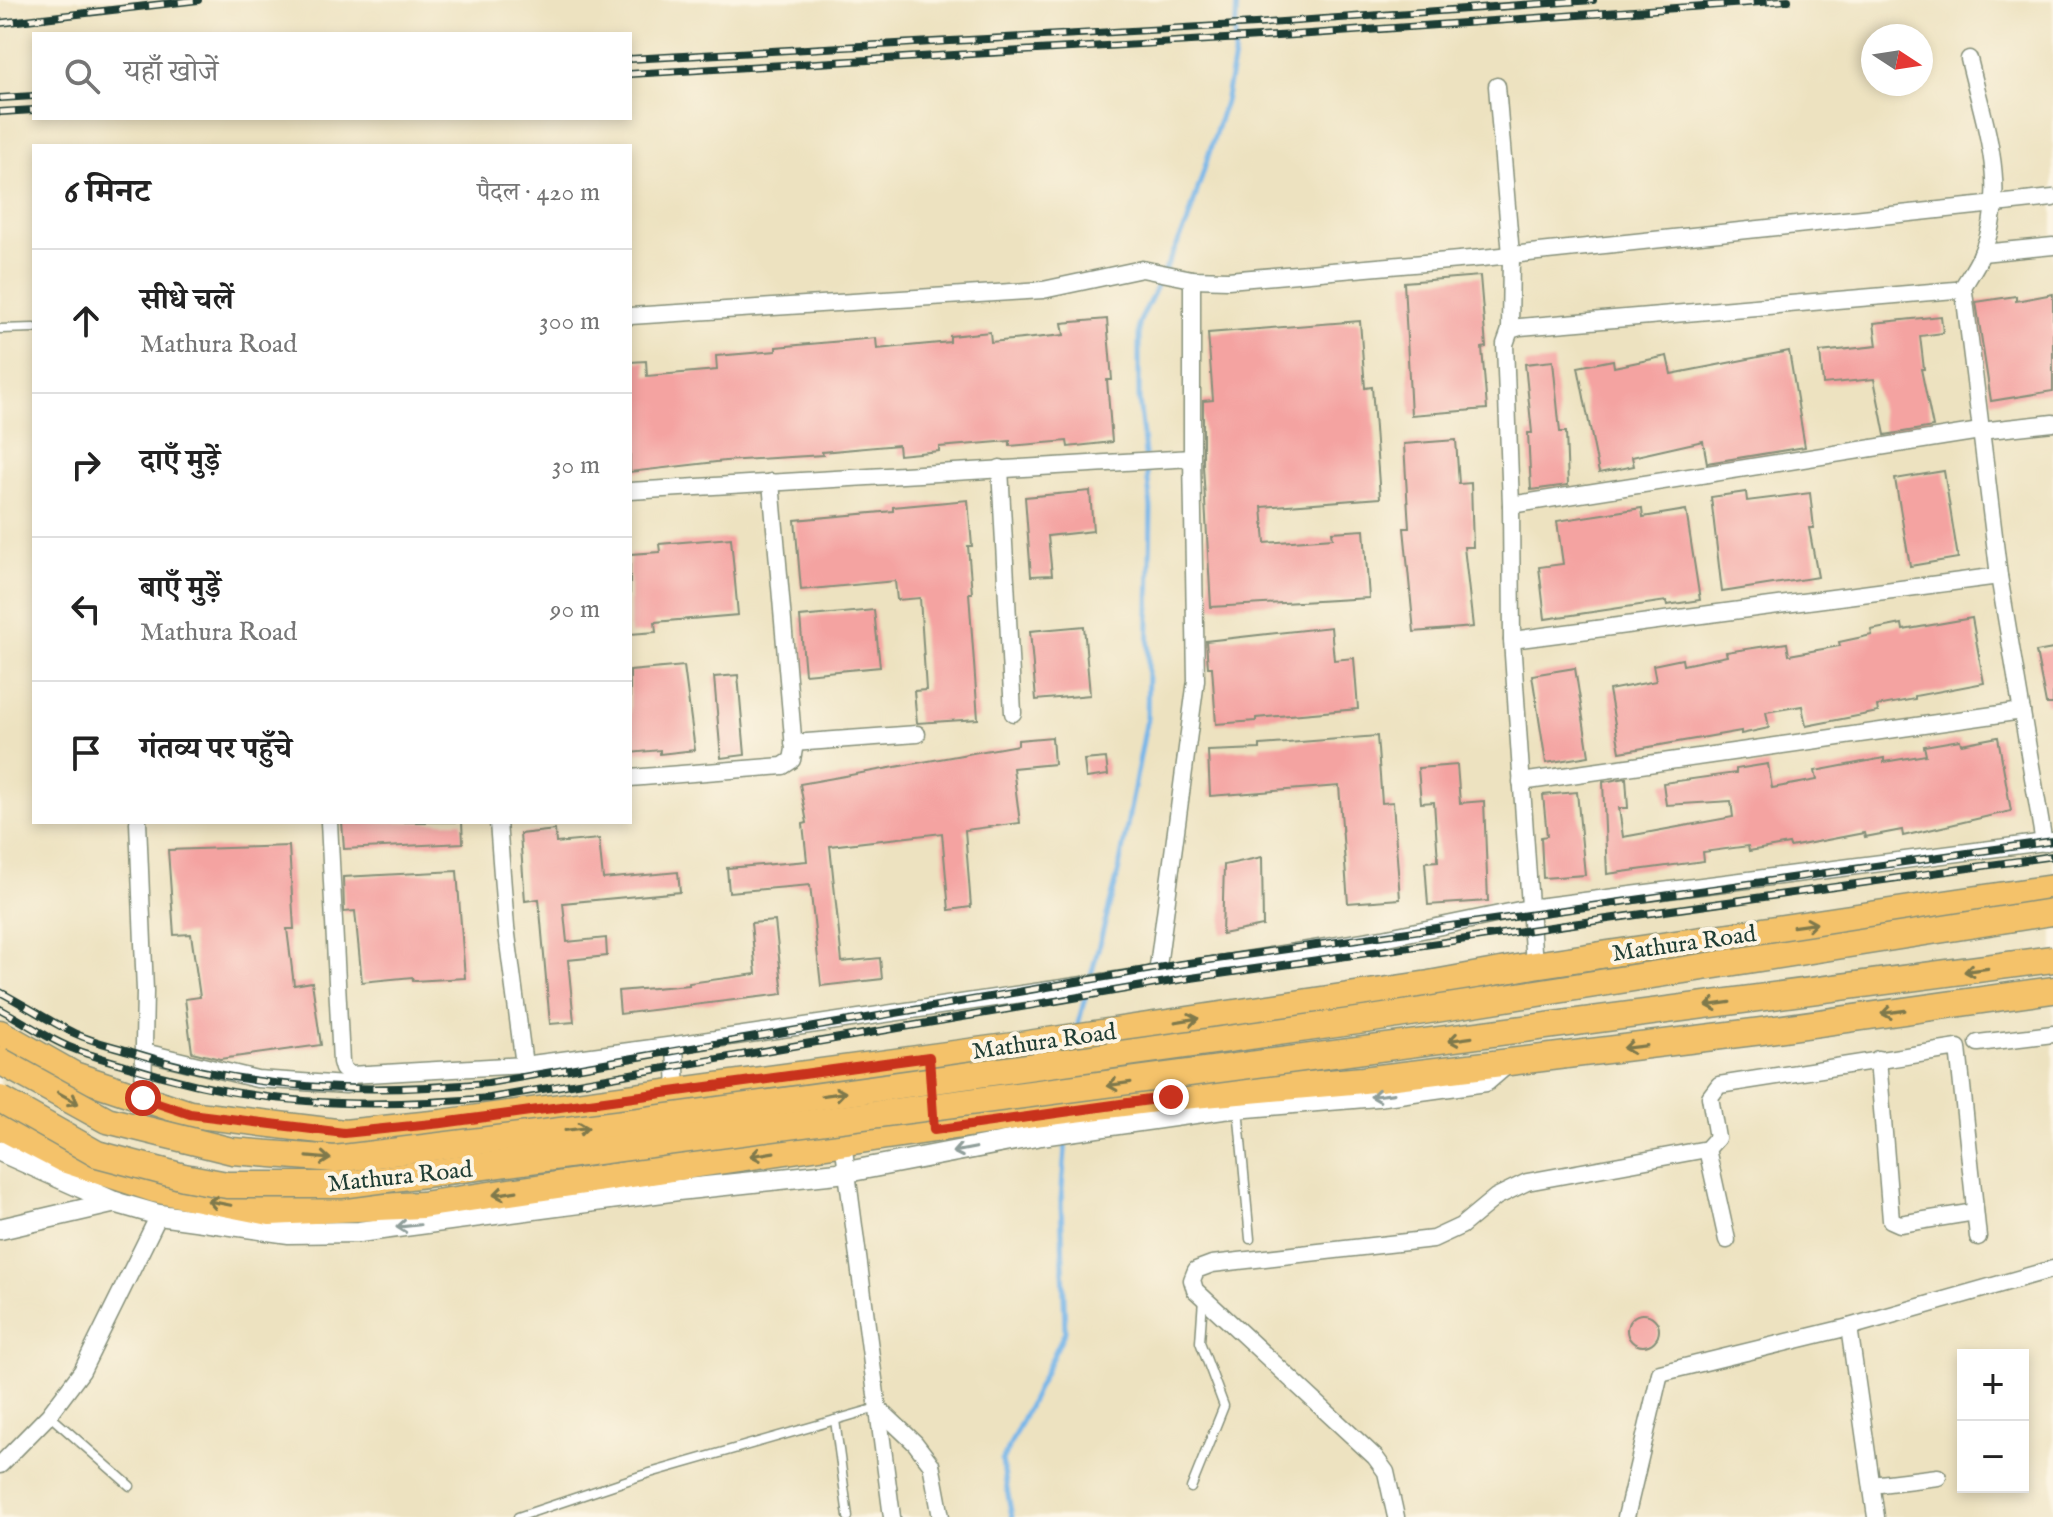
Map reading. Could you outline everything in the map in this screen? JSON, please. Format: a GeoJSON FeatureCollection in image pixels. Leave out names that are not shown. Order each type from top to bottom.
{"type":"FeatureCollection","features":[{"type":"Feature","properties":{"kind":"main road","name":"Mathura Road"},"geometry":{"type":"LineString","coordinates":[[0,1033],[74,1075],[190,1114],[344,1133],[442,1123],[1074,1037],[1429,984],[1534,965],[2052,900]]}},
{"type":"Feature","properties":{"kind":"main road","name":"Mathura Road"},"geometry":{"type":"LineString","coordinates":[[0,1061],[107,1120],[232,1151],[335,1159],[640,1121],[1372,1019],[2052,900]]}},
{"type":"Feature","properties":{"kind":"main road","name":"Mathura Road"},"geometry":{"type":"LineString","coordinates":[[0,1099],[97,1154],[184,1177],[227,1185],[341,1185],[2053,959]]}},
{"type":"Feature","properties":{"kind":"main road","name":"Mathura Road"},"geometry":{"type":"LineString","coordinates":[[0,1126],[156,1202],[270,1212],[422,1205],[677,1178],[843,1142],[1074,1116],[1171,1097],[1363,1080],[1762,1031],[2053,990]]}},
{"type":"Feature","properties":{"kind":"main road"},"geometry":{"type":"LineString","coordinates":[[929,1057],[934,1130]]}},
{"type":"Feature","properties":{"kind":"main road"},"geometry":{"type":"LineString","coordinates":[[677,1091],[677,1178]]}},
{"type":"Feature","properties":{"kind":"street"},"geometry":{"type":"LineString","coordinates":[[1961,290],[1982,253],[1996,203],[1995,170],[1969,59]]}},
{"type":"Feature","properties":{"kind":"street"},"geometry":{"type":"LineString","coordinates":[[1497,86],[1511,255],[1510,330],[1505,344],[1512,640],[1534,965]]}},
{"type":"Feature","properties":{"kind":"street"},"geometry":{"type":"LineString","coordinates":[[632,316],[1043,290],[1131,270],[1163,272],[1192,279],[1228,280],[1511,255],[2053,198]]}},
{"type":"Feature","properties":{"kind":"street"},"geometry":{"type":"LineString","coordinates":[[1982,253],[2053,246]]}},
{"type":"Feature","properties":{"kind":"street"},"geometry":{"type":"LineString","coordinates":[[1157,974],[1196,680],[1184,458],[1192,279]]}},
{"type":"Feature","properties":{"kind":"street"},"geometry":{"type":"LineString","coordinates":[[1510,330],[1961,290]]}},
{"type":"Feature","properties":{"kind":"street"},"geometry":{"type":"LineString","coordinates":[[329,824],[341,1062],[350,1075],[524,1065],[675,1045],[1085,986],[1383,938],[1529,908],[2048,842],[1999,576],[1965,295],[1961,290]]}},
{"type":"Feature","properties":{"kind":"street"},"geometry":{"type":"LineString","coordinates":[[1511,505],[1980,431],[2053,423]]}},
{"type":"Feature","properties":{"kind":"street"},"geometry":{"type":"LineString","coordinates":[[632,491],[1184,458]]}},
{"type":"Feature","properties":{"kind":"street"},"geometry":{"type":"LineString","coordinates":[[1000,468],[1013,713]]}},
{"type":"Feature","properties":{"kind":"street"},"geometry":{"type":"LineString","coordinates":[[632,778],[783,766],[792,760],[771,482]]}},
{"type":"Feature","properties":{"kind":"street"},"geometry":{"type":"LineString","coordinates":[[1512,640],[1999,576]]}},
{"type":"Feature","properties":{"kind":"street"},"geometry":{"type":"LineString","coordinates":[[1521,782],[2022,711]]}},
{"type":"Feature","properties":{"kind":"street"},"geometry":{"type":"LineString","coordinates":[[793,743],[917,734]]}},
{"type":"Feature","properties":{"kind":"street"},"geometry":{"type":"LineString","coordinates":[[138,824],[145,991],[143,1098]]}},
{"type":"Feature","properties":{"kind":"street"},"geometry":{"type":"LineString","coordinates":[[498,824],[506,927],[524,1065]]}},
{"type":"Feature","properties":{"kind":"street"},"geometry":{"type":"LineString","coordinates":[[1978,1043],[2053,1034]]}},
{"type":"Feature","properties":{"kind":"street"},"geometry":{"type":"LineString","coordinates":[[675,1045],[677,1091]]}},
{"type":"Feature","properties":{"kind":"street"},"geometry":{"type":"LineString","coordinates":[[1396,1517],[1386,1472],[1375,1457],[1195,1290],[1192,1280],[1196,1270],[1205,1265],[1433,1239],[1461,1226],[1496,1197],[1527,1182],[1707,1149],[1717,1138],[1710,1097],[1719,1085],[1958,1048],[1978,1237]]}},
{"type":"Feature","properties":{"kind":"street"},"geometry":{"type":"LineString","coordinates":[[144,1052],[257,1079],[346,1085],[350,1075]]}},
{"type":"Feature","properties":{"kind":"street"},"geometry":{"type":"LineString","coordinates":[[1878,1059],[1891,1220],[1900,1224],[1975,1212]]}},
{"type":"Feature","properties":{"kind":"street"},"geometry":{"type":"LineString","coordinates":[[677,1178],[847,1172],[1041,1135],[1074,1116],[1377,1096],[1486,1081],[1508,1062]]}},
{"type":"Feature","properties":{"kind":"street"},"geometry":{"type":"LineString","coordinates":[[843,1142],[892,1517]]}},
{"type":"Feature","properties":{"kind":"street"},"geometry":{"type":"LineString","coordinates":[[1707,1149],[1727,1240]]}},
{"type":"Feature","properties":{"kind":"street"},"geometry":{"type":"LineString","coordinates":[[0,1151],[114,1202]]}},
{"type":"Feature","properties":{"kind":"street"},"geometry":{"type":"LineString","coordinates":[[0,1229],[114,1202],[156,1202],[82,1371],[49,1415],[0,1465]]}},
{"type":"Feature","properties":{"kind":"street"},"geometry":{"type":"LineString","coordinates":[[1626,1517],[1660,1373],[1849,1327],[2053,1269]]}},
{"type":"Feature","properties":{"kind":"street"},"geometry":{"type":"LineString","coordinates":[[1849,1327],[1876,1517]]}},
{"type":"Feature","properties":{"kind":"street"},"geometry":{"type":"LineString","coordinates":[[878,1408],[915,1443],[931,1464],[941,1517]]}},
{"type":"Feature","properties":{"kind":"street"},"geometry":{"type":"LineString","coordinates":[[1872,1485],[1938,1477]]}},
{"type":"Feature","properties":{"kind":"lane"},"geometry":{"type":"LineString","coordinates":[[0,329],[32,328]]}},
{"type":"Feature","properties":{"kind":"lane"},"geometry":{"type":"LineString","coordinates":[[1238,1107],[1250,1239]]}},
{"type":"Feature","properties":{"kind":"lane"},"geometry":{"type":"LineString","coordinates":[[1191,1488],[1224,1406],[1200,1342],[1204,1299]]}},
{"type":"Feature","properties":{"kind":"lane"},"geometry":{"type":"LineString","coordinates":[[518,1517],[643,1475],[878,1408]]}},
{"type":"Feature","properties":{"kind":"lane"},"geometry":{"type":"LineString","coordinates":[[49,1415],[130,1486]]}},
{"type":"Feature","properties":{"kind":"lane"},"geometry":{"type":"LineString","coordinates":[[835,1420],[848,1517]]}},
{"type":"Feature","properties":{"kind":"building"},"geometry":{"type":"Polygon","coordinates":[[[1480,276],[1487,409],[1411,415],[1404,282],[1480,276]]]}},
{"type":"Feature","properties":{"kind":"building"},"geometry":{"type":"Polygon","coordinates":[[[2053,294],[2053,391],[1991,401],[1976,302],[2016,296],[2016,301],[2053,294]]]}},
{"type":"Feature","properties":{"kind":"building"},"geometry":{"type":"Polygon","coordinates":[[[1941,316],[1943,333],[1920,336],[1924,369],[1921,369],[1933,427],[1885,435],[1874,379],[1823,384],[1820,352],[1877,346],[1874,323],[1941,316]]]}},
{"type":"Feature","properties":{"kind":"building"},"geometry":{"type":"Polygon","coordinates":[[[1107,319],[1112,380],[1107,380],[1112,442],[1068,447],[1067,441],[1010,446],[1010,441],[939,447],[939,451],[899,455],[898,445],[822,452],[823,455],[725,461],[632,472],[632,362],[646,361],[647,376],[717,370],[716,356],[776,351],[776,347],[876,338],[877,349],[950,342],[950,336],[990,332],[991,342],[1064,335],[1062,323],[1107,319]]]}},
{"type":"Feature","properties":{"kind":"building"},"geometry":{"type":"Polygon","coordinates":[[[1360,321],[1365,388],[1372,387],[1380,498],[1262,507],[1265,543],[1333,538],[1332,532],[1364,530],[1369,598],[1211,607],[1203,465],[1203,401],[1213,400],[1208,333],[1360,321]]]}},
{"type":"Feature","properties":{"kind":"building"},"geometry":{"type":"Polygon","coordinates":[[[1789,351],[1805,447],[1707,463],[1703,441],[1632,457],[1634,466],[1599,473],[1578,367],[1613,360],[1614,367],[1667,356],[1671,374],[1789,351]]]}},
{"type":"Feature","properties":{"kind":"building"},"geometry":{"type":"Polygon","coordinates":[[[1553,361],[1560,432],[1566,432],[1568,485],[1531,490],[1528,433],[1532,433],[1525,364],[1553,361]]]}},
{"type":"Feature","properties":{"kind":"building"},"geometry":{"type":"Polygon","coordinates":[[[1456,440],[1459,484],[1471,483],[1473,547],[1464,547],[1473,627],[1414,632],[1404,528],[1409,528],[1404,444],[1456,440]]]}},
{"type":"Feature","properties":{"kind":"building"},"geometry":{"type":"Polygon","coordinates":[[[1944,471],[1958,558],[1910,566],[1895,479],[1944,471]]]}},
{"type":"Feature","properties":{"kind":"building"},"geometry":{"type":"Polygon","coordinates":[[[1090,491],[1093,531],[1048,536],[1052,575],[1031,576],[1025,497],[1090,491]]]}},
{"type":"Feature","properties":{"kind":"building"},"geometry":{"type":"Polygon","coordinates":[[[1746,492],[1747,501],[1810,493],[1814,528],[1809,528],[1818,577],[1722,592],[1711,497],[1746,492]]]}},
{"type":"Feature","properties":{"kind":"building"},"geometry":{"type":"Polygon","coordinates":[[[968,500],[972,546],[968,546],[972,593],[969,593],[978,719],[917,723],[914,691],[926,690],[920,598],[897,600],[895,581],[801,590],[795,520],[968,500]]]}},
{"type":"Feature","properties":{"kind":"building"},"geometry":{"type":"Polygon","coordinates":[[[1642,508],[1643,517],[1686,510],[1700,600],[1667,605],[1666,601],[1545,619],[1539,567],[1563,564],[1557,521],[1642,508]]]}},
{"type":"Feature","properties":{"kind":"building"},"geometry":{"type":"Polygon","coordinates":[[[731,538],[738,615],[655,622],[656,632],[632,634],[632,554],[660,552],[659,544],[731,538]]]}},
{"type":"Feature","properties":{"kind":"building"},"geometry":{"type":"Polygon","coordinates":[[[874,610],[880,667],[805,674],[800,617],[874,610]]]}},
{"type":"Feature","properties":{"kind":"building"},"geometry":{"type":"Polygon","coordinates":[[[1972,618],[1984,683],[1915,696],[1915,699],[1877,706],[1878,712],[1806,726],[1802,706],[1766,712],[1769,728],[1620,752],[1609,690],[1656,681],[1653,665],[1682,659],[1683,665],[1727,656],[1726,652],[1787,643],[1789,655],[1840,646],[1839,642],[1872,635],[1871,630],[1902,624],[1903,630],[1972,618]]]}},
{"type":"Feature","properties":{"kind":"building"},"geometry":{"type":"Polygon","coordinates":[[[1084,626],[1090,695],[1036,700],[1030,631],[1084,626]]]}},
{"type":"Feature","properties":{"kind":"building"},"geometry":{"type":"Polygon","coordinates":[[[1331,627],[1334,660],[1354,658],[1358,709],[1216,724],[1212,667],[1208,667],[1206,641],[1331,627]]]}},
{"type":"Feature","properties":{"kind":"building"},"geometry":{"type":"Polygon","coordinates":[[[2053,649],[2053,704],[2046,704],[2036,652],[2053,649]]]}},
{"type":"Feature","properties":{"kind":"building"},"geometry":{"type":"Polygon","coordinates":[[[684,666],[695,750],[660,754],[660,750],[632,753],[632,671],[684,666]]]}},
{"type":"Feature","properties":{"kind":"building"},"geometry":{"type":"Polygon","coordinates":[[[1575,668],[1589,756],[1546,763],[1532,675],[1575,668]]]}},
{"type":"Feature","properties":{"kind":"building"},"geometry":{"type":"Polygon","coordinates":[[[738,675],[745,755],[721,758],[714,677],[738,675]]]}},
{"type":"Feature","properties":{"kind":"building"},"geometry":{"type":"Polygon","coordinates":[[[1377,736],[1382,803],[1393,802],[1400,899],[1348,903],[1339,786],[1210,796],[1208,751],[1260,749],[1260,745],[1377,736]]]}},
{"type":"Feature","properties":{"kind":"building"},"geometry":{"type":"Polygon","coordinates":[[[1052,737],[1054,764],[1013,768],[1020,823],[965,830],[971,907],[949,910],[942,833],[830,846],[842,962],[880,958],[882,979],[821,986],[810,885],[729,892],[727,868],[807,861],[803,824],[807,823],[800,784],[1018,745],[1018,740],[1052,737]]]}},
{"type":"Feature","properties":{"kind":"building"},"geometry":{"type":"Polygon","coordinates":[[[1998,737],[2011,811],[1903,836],[1902,830],[1865,837],[1864,833],[1790,847],[1789,844],[1749,851],[1748,846],[1703,852],[1704,861],[1607,874],[1603,782],[1626,778],[1628,808],[1619,808],[1623,837],[1733,817],[1731,801],[1666,805],[1663,783],[1736,773],[1736,769],[1768,764],[1772,788],[1817,780],[1815,771],[1884,758],[1884,762],[1926,755],[1924,746],[1960,740],[1961,744],[1998,737]]]}},
{"type":"Feature","properties":{"kind":"building"},"geometry":{"type":"Polygon","coordinates":[[[1106,758],[1108,775],[1086,778],[1084,760],[1106,758]]]}},
{"type":"Feature","properties":{"kind":"building"},"geometry":{"type":"Polygon","coordinates":[[[1457,765],[1460,803],[1484,801],[1488,901],[1428,905],[1425,862],[1438,861],[1434,802],[1421,803],[1418,768],[1457,765]]]}},
{"type":"Feature","properties":{"kind":"building"},"geometry":{"type":"Polygon","coordinates":[[[1577,792],[1585,875],[1543,878],[1541,837],[1547,836],[1543,795],[1577,792]]]}},
{"type":"Feature","properties":{"kind":"building"},"geometry":{"type":"Polygon","coordinates":[[[342,824],[462,824],[463,843],[344,849],[342,824]]]}},
{"type":"Feature","properties":{"kind":"building"},"geometry":{"type":"Polygon","coordinates":[[[555,830],[556,843],[599,839],[603,879],[678,872],[680,892],[563,903],[567,942],[606,938],[607,956],[568,960],[574,1022],[550,1024],[539,899],[525,901],[520,834],[555,830]]]}},
{"type":"Feature","properties":{"kind":"building"},"geometry":{"type":"Polygon","coordinates":[[[289,846],[294,929],[287,929],[294,985],[312,982],[321,1045],[220,1059],[192,1052],[185,999],[200,997],[191,934],[174,935],[168,850],[289,846]]]}},
{"type":"Feature","properties":{"kind":"building"},"geometry":{"type":"Polygon","coordinates":[[[1262,857],[1263,926],[1222,934],[1224,865],[1262,857]]]}},
{"type":"Feature","properties":{"kind":"building"},"geometry":{"type":"Polygon","coordinates":[[[457,871],[465,978],[413,981],[412,977],[362,982],[355,911],[344,912],[343,877],[457,871]]]}},
{"type":"Feature","properties":{"kind":"building"},"geometry":{"type":"Polygon","coordinates":[[[775,921],[783,994],[620,1014],[618,991],[689,985],[756,974],[751,923],[775,921]]]}},
{"type":"Feature","properties":{"kind":"building"},"geometry":{"type":"Polygon","coordinates":[[[1643,1314],[1655,1318],[1659,1330],[1655,1342],[1643,1346],[1631,1342],[1627,1330],[1631,1318],[1643,1314]]]}},
{"type":"Feature","properties":{"kind":"waterway"},"geometry":{"type":"LineString","coordinates":[[1077,1028],[1118,874],[1147,719],[1151,508],[1139,400],[1139,323],[1187,224],[1225,102],[1234,57],[1237,0]]}},
{"type":"Feature","properties":{"kind":"waterway"},"geometry":{"type":"LineString","coordinates":[[1012,1517],[1002,1461],[1065,1331],[1061,1200],[1066,1138]]}},
{"type":"Feature","properties":{"kind":"railway"},"geometry":{"type":"LineString","coordinates":[[0,23],[198,0]]}},
{"type":"Feature","properties":{"kind":"railway"},"geometry":{"type":"LineString","coordinates":[[632,59],[1255,24],[1593,0]]}},
{"type":"Feature","properties":{"kind":"railway"},"geometry":{"type":"LineString","coordinates":[[632,74],[1310,34],[1788,0]]}},
{"type":"Feature","properties":{"kind":"railway"},"geometry":{"type":"LineString","coordinates":[[0,98],[32,96]]}},
{"type":"Feature","properties":{"kind":"railway"},"geometry":{"type":"LineString","coordinates":[[0,112],[32,110]]}},
{"type":"Feature","properties":{"kind":"railway"},"geometry":{"type":"LineString","coordinates":[[0,992],[88,1039],[221,1075],[265,1082],[352,1088],[488,1083],[1181,964],[2053,841]]}},
{"type":"Feature","properties":{"kind":"railway"},"geometry":{"type":"LineString","coordinates":[[0,1009],[76,1050],[174,1079],[263,1097],[351,1103],[490,1098],[1184,979],[2053,856]]}},
{"type":"Feature","properties":{"kind":"route"},"geometry":{"type":"LineString","coordinates":[[143,1098],[190,1114],[344,1133],[442,1123],[929,1057],[934,1130],[1171,1097]]}}]}
